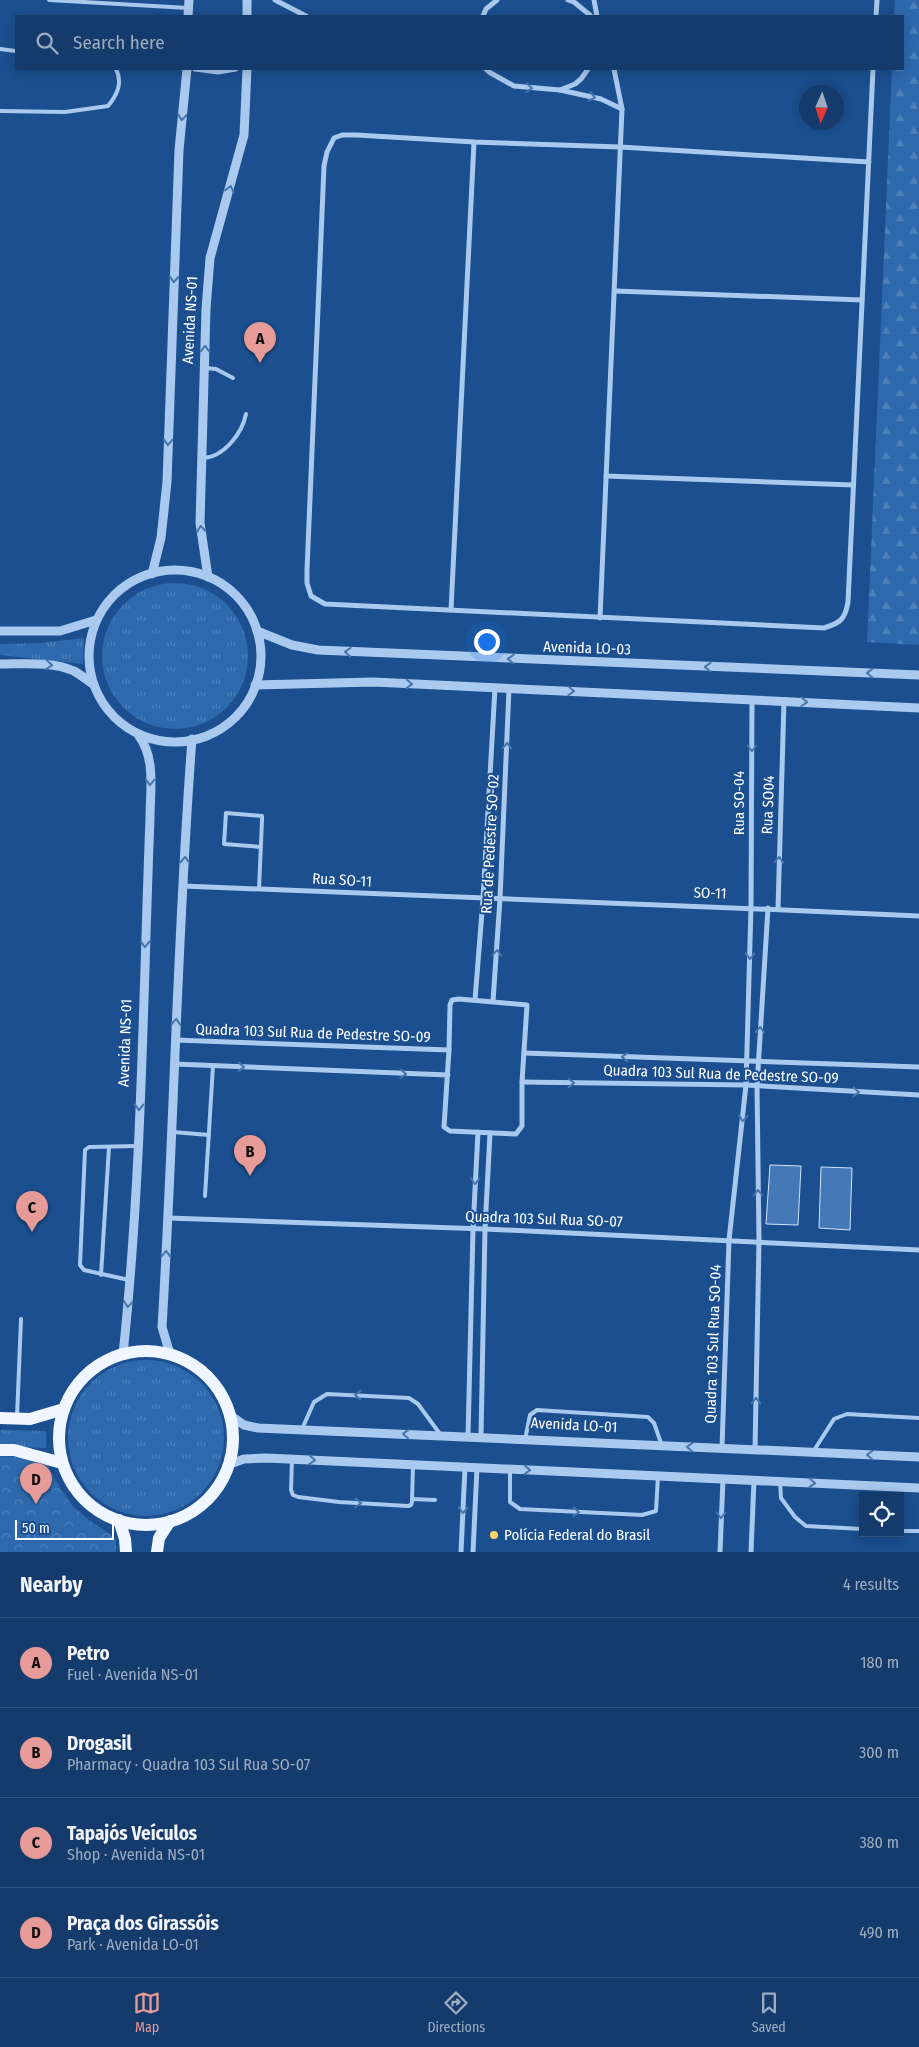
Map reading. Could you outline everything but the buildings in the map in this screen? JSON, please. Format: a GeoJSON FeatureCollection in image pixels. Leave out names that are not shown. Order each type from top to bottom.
{"type":"FeatureCollection","features":[{"type":"Feature","properties":{"kind":"main road"},"geometry":{"type":"LineString","coordinates":[[146,1351],[170,1354],[188,1362],[210,1378],[223,1396],[231,1416],[234,1443],[230,1464],[222,1482],[208,1499],[191,1513],[170,1521],[144,1525],[119,1520],[104,1514],[86,1501],[72,1483],[62,1463],[59,1434],[64,1409],[72,1392],[89,1372],[108,1360],[123,1354],[146,1351]]}},
{"type":"Feature","properties":{"kind":"main road"},"geometry":{"type":"LineString","coordinates":[[0,1418],[30,1419],[64,1409]]}},
{"type":"Feature","properties":{"kind":"main road"},"geometry":{"type":"LineString","coordinates":[[0,1450],[14,1450],[62,1463]]}},
{"type":"Feature","properties":{"kind":"main road"},"geometry":{"type":"LineString","coordinates":[[119,1520],[126,1542],[126,1552]]}},
{"type":"Feature","properties":{"kind":"main road"},"geometry":{"type":"LineString","coordinates":[[156,1552],[159,1538],[170,1521]]}},
{"type":"Feature","properties":{"kind":"street"},"geometry":{"type":"LineString","coordinates":[[247,0],[247,15]]}},
{"type":"Feature","properties":{"kind":"street"},"geometry":{"type":"LineString","coordinates":[[275,0],[304,15]]}},
{"type":"Feature","properties":{"kind":"street"},"geometry":{"type":"LineString","coordinates":[[483,15],[486,9],[497,0]]}},
{"type":"Feature","properties":{"kind":"street"},"geometry":{"type":"LineString","coordinates":[[568,0],[574,2],[590,15]]}},
{"type":"Feature","properties":{"kind":"street"},"geometry":{"type":"LineString","coordinates":[[594,0],[597,15]]}},
{"type":"Feature","properties":{"kind":"street"},"geometry":{"type":"LineString","coordinates":[[876,0],[876,15]]}},
{"type":"Feature","properties":{"kind":"street","name":"Avenida NS-01"},"geometry":{"type":"LineString","coordinates":[[152,574],[162,538],[167,482],[179,150],[187,70]]}},
{"type":"Feature","properties":{"kind":"street"},"geometry":{"type":"LineString","coordinates":[[203,70],[218,72],[230,70]]}},
{"type":"Feature","properties":{"kind":"street","name":"Avenida NS-01"},"geometry":{"type":"LineString","coordinates":[[208,577],[200,523],[206,309],[210,258],[244,135],[247,70]]}},
{"type":"Feature","properties":{"kind":"street"},"geometry":{"type":"LineString","coordinates":[[487,70],[514,86],[560,90],[601,99],[622,109]]}},
{"type":"Feature","properties":{"kind":"street"},"geometry":{"type":"LineString","coordinates":[[560,90],[581,80],[587,70]]}},
{"type":"Feature","properties":{"kind":"street"},"geometry":{"type":"LineString","coordinates":[[600,618],[622,109],[614,70]]}},
{"type":"Feature","properties":{"kind":"street"},"geometry":{"type":"LineString","coordinates":[[869,162],[620,147],[342,135],[334,138],[327,152],[324,166],[307,570],[310,593],[314,598],[325,604],[824,628],[839,623],[844,616],[848,602],[853,485],[869,162],[873,70]]}},
{"type":"Feature","properties":{"kind":"street"},"geometry":{"type":"LineString","coordinates":[[452,610],[474,142]]}},
{"type":"Feature","properties":{"kind":"street"},"geometry":{"type":"LineString","coordinates":[[615,291],[862,300]]}},
{"type":"Feature","properties":{"kind":"street"},"geometry":{"type":"LineString","coordinates":[[606,476],[853,485]]}},
{"type":"Feature","properties":{"kind":"street"},"geometry":{"type":"LineString","coordinates":[[188,570],[208,577],[237,596],[253,618],[261,645],[260,673],[250,699],[232,720],[209,735],[182,742],[139,736],[107,710],[94,686],[89,664],[90,641],[96,620],[112,597],[134,580],[160,571],[188,570]]}},
{"type":"Feature","properties":{"kind":"street"},"geometry":{"type":"LineString","coordinates":[[0,631],[60,631],[96,620]]}},
{"type":"Feature","properties":{"kind":"street","name":"Avenida LO-03"},"geometry":{"type":"LineString","coordinates":[[257,631],[292,645],[318,650],[919,675]]}},
{"type":"Feature","properties":{"kind":"street"},"geometry":{"type":"LineString","coordinates":[[0,664],[62,667],[76,672],[94,686]]}},
{"type":"Feature","properties":{"kind":"street"},"geometry":{"type":"LineString","coordinates":[[255,685],[374,682],[919,708]]}},
{"type":"Feature","properties":{"kind":"street","name":"Rua de Pedestre SO-02"},"geometry":{"type":"LineString","coordinates":[[475,1000],[483,899],[495,688]]}},
{"type":"Feature","properties":{"kind":"street","name":"Rua de Pedestre SO-02"},"geometry":{"type":"LineString","coordinates":[[494,1001],[509,689]]}},
{"type":"Feature","properties":{"kind":"street","name":"Rua SO-04"},"geometry":{"type":"LineString","coordinates":[[746,1085],[751,907],[752,700]]}},
{"type":"Feature","properties":{"kind":"street","name":"Rua SO04"},"geometry":{"type":"LineString","coordinates":[[778,909],[784,701]]}},
{"type":"Feature","properties":{"kind":"street","name":"Avenida NS-01"},"geometry":{"type":"LineString","coordinates":[[123,1354],[131,1281],[138,1146],[150,774],[148,751],[139,736]]}},
{"type":"Feature","properties":{"kind":"street"},"geometry":{"type":"LineString","coordinates":[[170,1354],[162,1327],[173,1132],[175,1040],[192,739]]}},
{"type":"Feature","properties":{"kind":"street","name":"Rua SO-11"},"geometry":{"type":"LineString","coordinates":[[184,886],[500,899]]}},
{"type":"Feature","properties":{"kind":"street","name":"SO-11"},"geometry":{"type":"LineString","coordinates":[[500,899],[751,907],[919,916]]}},
{"type":"Feature","properties":{"kind":"street"},"geometry":{"type":"LineString","coordinates":[[755,1450],[759,1242],[757,1086],[768,908]]}},
{"type":"Feature","properties":{"kind":"street"},"geometry":{"type":"LineString","coordinates":[[457,999],[494,1001],[527,1005],[522,1082],[522,1126],[520,1131],[514,1135],[450,1131],[445,1129],[451,1001],[457,999]]}},
{"type":"Feature","properties":{"kind":"street","name":"Quadra 103 Sul Rua de Pedestre SO-09"},"geometry":{"type":"LineString","coordinates":[[175,1040],[449,1050]]}},
{"type":"Feature","properties":{"kind":"street","name":"Quadra 103 Sul Rua de Pedestre SO-09"},"geometry":{"type":"LineString","coordinates":[[524,1053],[919,1067]]}},
{"type":"Feature","properties":{"kind":"street"},"geometry":{"type":"LineString","coordinates":[[174,1064],[448,1076]]}},
{"type":"Feature","properties":{"kind":"street","name":"Quadra 103 Sul Rua de Pedestre SO-09"},"geometry":{"type":"LineString","coordinates":[[522,1082],[746,1085],[919,1095]]}},
{"type":"Feature","properties":{"kind":"street","name":"Quadra 103 Sul Rua SO-04"},"geometry":{"type":"LineString","coordinates":[[722,1448],[729,1240],[746,1085]]}},
{"type":"Feature","properties":{"kind":"street"},"geometry":{"type":"LineString","coordinates":[[468,1437],[473,1229],[478,1132]]}},
{"type":"Feature","properties":{"kind":"street"},"geometry":{"type":"LineString","coordinates":[[481,1438],[485,1229],[490,1133]]}},
{"type":"Feature","properties":{"kind":"street","name":"Quadra 103 Sul Rua SO-07"},"geometry":{"type":"LineString","coordinates":[[168,1218],[485,1229],[919,1250]]}},
{"type":"Feature","properties":{"kind":"street","name":"Avenida LO-01"},"geometry":{"type":"LineString","coordinates":[[231,1416],[241,1424],[252,1427],[919,1457]]}},
{"type":"Feature","properties":{"kind":"street"},"geometry":{"type":"LineString","coordinates":[[230,1464],[251,1458],[292,1459],[919,1488]]}},
{"type":"Feature","properties":{"kind":"street"},"geometry":{"type":"LineString","coordinates":[[461,1552],[465,1467]]}},
{"type":"Feature","properties":{"kind":"street"},"geometry":{"type":"LineString","coordinates":[[473,1552],[477,1468]]}},
{"type":"Feature","properties":{"kind":"street"},"geometry":{"type":"LineString","coordinates":[[720,1552],[723,1479]]}},
{"type":"Feature","properties":{"kind":"street"},"geometry":{"type":"LineString","coordinates":[[751,1552],[754,1480]]}},
{"type":"Feature","properties":{"kind":"lane"},"geometry":{"type":"LineString","coordinates":[[49,0],[188,8]]}},
{"type":"Feature","properties":{"kind":"lane"},"geometry":{"type":"LineString","coordinates":[[0,49],[15,50]]}},
{"type":"Feature","properties":{"kind":"lane"},"geometry":{"type":"LineString","coordinates":[[0,111],[65,112],[108,106],[116,96],[119,88],[116,70]]}},
{"type":"Feature","properties":{"kind":"lane"},"geometry":{"type":"LineString","coordinates":[[204,368],[216,369],[233,378]]}},
{"type":"Feature","properties":{"kind":"lane"},"geometry":{"type":"LineString","coordinates":[[202,458],[216,456],[227,447],[241,429],[246,414]]}},
{"type":"Feature","properties":{"kind":"lane"},"geometry":{"type":"LineString","coordinates":[[259,889],[261,846],[262,816],[226,813],[224,844],[261,846]]}},
{"type":"Feature","properties":{"kind":"lane"},"geometry":{"type":"LineString","coordinates":[[205,1196],[213,1066]]}},
{"type":"Feature","properties":{"kind":"lane"},"geometry":{"type":"LineString","coordinates":[[173,1132],[209,1135]]}},
{"type":"Feature","properties":{"kind":"lane"},"geometry":{"type":"LineString","coordinates":[[131,1281],[84,1270],[80,1265],[85,1150],[88,1147],[138,1146]]}},
{"type":"Feature","properties":{"kind":"lane"},"geometry":{"type":"LineString","coordinates":[[101,1275],[109,1147]]}},
{"type":"Feature","properties":{"kind":"lane"},"geometry":{"type":"LineString","coordinates":[[17,1419],[21,1318]]}},
{"type":"Feature","properties":{"kind":"lane"},"geometry":{"type":"LineString","coordinates":[[302,1429],[314,1402],[327,1394],[409,1398],[418,1404],[441,1436]]}},
{"type":"Feature","properties":{"kind":"lane"},"geometry":{"type":"LineString","coordinates":[[525,1440],[530,1415],[536,1410],[648,1417],[654,1423],[662,1446]]}},
{"type":"Feature","properties":{"kind":"lane"},"geometry":{"type":"LineString","coordinates":[[813,1452],[834,1419],[847,1414],[919,1418]]}},
{"type":"Feature","properties":{"kind":"lane"},"geometry":{"type":"LineString","coordinates":[[292,1459],[291,1490],[293,1495],[339,1502],[408,1506],[411,1505],[412,1498],[413,1465]]}},
{"type":"Feature","properties":{"kind":"lane"},"geometry":{"type":"LineString","coordinates":[[510,1469],[510,1502],[520,1509],[642,1515],[656,1511],[658,1476]]}},
{"type":"Feature","properties":{"kind":"lane"},"geometry":{"type":"LineString","coordinates":[[780,1482],[781,1498],[795,1517],[806,1526],[859,1529]]}},
{"type":"Feature","properties":{"kind":"lane"},"geometry":{"type":"LineString","coordinates":[[412,1498],[435,1500]]}},
{"type":"Feature","properties":{"kind":"lane"},"geometry":{"type":"LineString","coordinates":[[904,1531],[919,1532]]}},
{"type":"Feature","properties":{"kind":"green space"},"geometry":{"type":"Polygon","coordinates":[[[895,0],[919,0],[919,645],[867,642],[892,70],[904,70],[904,15],[894,15],[895,0]]]}},
{"type":"Feature","properties":{"kind":"green space"},"geometry":{"type":"Polygon","coordinates":[[[175,583],[189,584],[203,589],[216,595],[227,604],[236,615],[242,628],[247,642],[247,670],[242,684],[236,697],[227,708],[216,717],[203,723],[189,728],[175,729],[161,728],[147,723],[134,717],[123,708],[114,697],[108,684],[103,670],[102,656],[103,642],[108,628],[114,615],[123,604],[134,595],[147,589],[161,584],[175,583]]]}},
{"type":"Feature","properties":{"kind":"green space"},"geometry":{"type":"Polygon","coordinates":[[[84,638],[83,664],[0,655],[0,644],[40,643],[84,638]]]}},
{"type":"Feature","properties":{"kind":"green space"},"geometry":{"type":"Polygon","coordinates":[[[138,1360],[154,1360],[169,1363],[183,1369],[206,1388],[215,1401],[221,1415],[224,1438],[223,1453],[215,1475],[196,1498],[183,1507],[169,1513],[154,1516],[138,1516],[123,1513],[109,1507],[86,1488],[77,1475],[71,1461],[68,1446],[68,1430],[71,1415],[77,1401],[96,1378],[109,1369],[123,1363],[138,1360]]]}},
{"type":"Feature","properties":{"kind":"green space"},"geometry":{"type":"Polygon","coordinates":[[[0,1430],[46,1431],[46,1448],[0,1446],[0,1430]]]}},
{"type":"Feature","properties":{"kind":"green space"},"geometry":{"type":"Polygon","coordinates":[[[0,1456],[33,1458],[48,1465],[60,1488],[73,1506],[89,1520],[113,1536],[116,1541],[116,1552],[0,1552],[0,1456]]]}},
{"type":"Feature","properties":{"kind":"place","name":"Petro"},"geometry":{"type":"Point","coordinates":[260,363]}},
{"type":"Feature","properties":{"kind":"place","name":"Drogasil"},"geometry":{"type":"Point","coordinates":[250,1176]}},
{"type":"Feature","properties":{"kind":"place","name":"Tapajós Veículos"},"geometry":{"type":"Point","coordinates":[32,1232]}},
{"type":"Feature","properties":{"kind":"place","name":"Praça dos Girassóis"},"geometry":{"type":"Point","coordinates":[36,1504]}},
{"type":"Feature","properties":{"kind":"place","name":"Polícia Federal do Brasil"},"geometry":{"type":"Point","coordinates":[494,1535]}}]}
